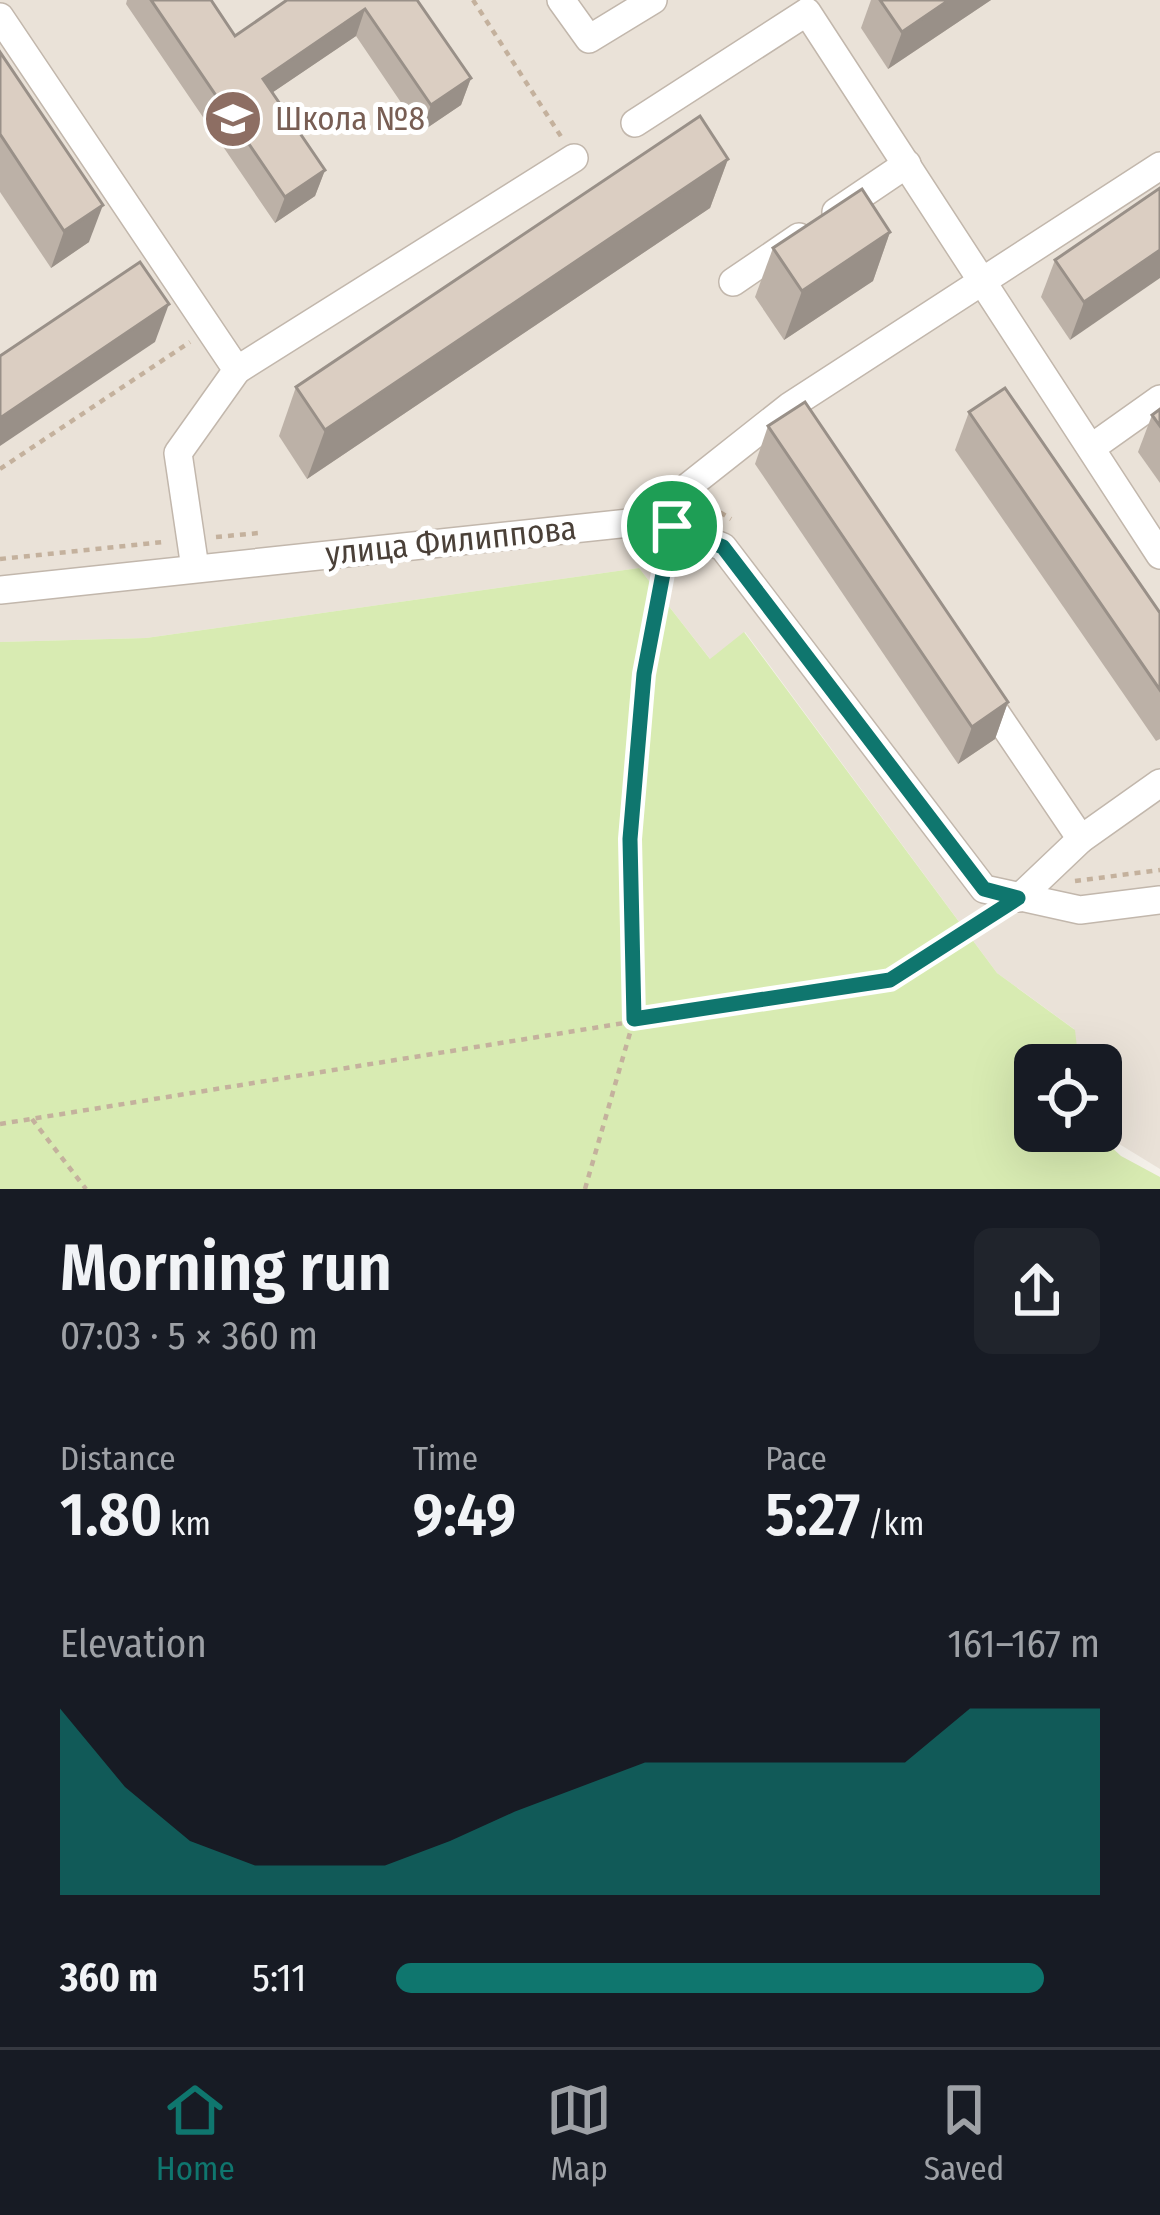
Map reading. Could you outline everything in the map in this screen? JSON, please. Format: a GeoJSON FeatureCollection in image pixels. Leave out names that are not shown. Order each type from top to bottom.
{"type":"FeatureCollection","features":[{"type":"Feature","properties":{"kind":"street"},"geometry":{"type":"LineString","coordinates":[[561,0],[589,39],[653,0]]}},
{"type":"Feature","properties":{"kind":"street"},"geometry":{"type":"LineString","coordinates":[[635,122],[816,6],[907,164],[1160,555]]}},
{"type":"Feature","properties":{"kind":"street"},"geometry":{"type":"LineString","coordinates":[[0,17],[154,266],[237,370]]}},
{"type":"Feature","properties":{"kind":"street"},"geometry":{"type":"LineString","coordinates":[[195,568],[178,454],[237,370],[574,158]]}},
{"type":"Feature","properties":{"kind":"street"},"geometry":{"type":"LineString","coordinates":[[734,282],[907,164]]}},
{"type":"Feature","properties":{"kind":"street"},"geometry":{"type":"LineString","coordinates":[[672,526],[686,489],[797,416],[982,279],[1160,166]]}},
{"type":"Feature","properties":{"kind":"street"},"geometry":{"type":"LineString","coordinates":[[1091,448],[1160,399]]}},
{"type":"Feature","properties":{"kind":"street","name":"улица Филиппова"},"geometry":{"type":"LineString","coordinates":[[0,590],[629,523],[672,526],[723,547],[984,889],[1028,889],[1080,910],[1160,900]]}},
{"type":"Feature","properties":{"kind":"street"},"geometry":{"type":"LineString","coordinates":[[962,662],[1081,839]]}},
{"type":"Feature","properties":{"kind":"street"},"geometry":{"type":"LineString","coordinates":[[1028,889],[1081,839],[1160,783]]}},
{"type":"Feature","properties":{"kind":"path"},"geometry":{"type":"LineString","coordinates":[[473,0],[574,158]]}},
{"type":"Feature","properties":{"kind":"path"},"geometry":{"type":"LineString","coordinates":[[0,469],[197,337]]}},
{"type":"Feature","properties":{"kind":"path"},"geometry":{"type":"LineString","coordinates":[[686,489],[737,523]]}},
{"type":"Feature","properties":{"kind":"path"},"geometry":{"type":"LineString","coordinates":[[586,1189],[634,1019],[632,816],[644,674],[672,526]]}},
{"type":"Feature","properties":{"kind":"path"},"geometry":{"type":"LineString","coordinates":[[0,560],[276,532]]}},
{"type":"Feature","properties":{"kind":"path"},"geometry":{"type":"LineString","coordinates":[[0,1124],[890,980],[1028,889],[1160,869]]}},
{"type":"Feature","properties":{"kind":"path"},"geometry":{"type":"LineString","coordinates":[[32,1119],[86,1189]]}},
{"type":"Feature","properties":{"kind":"shaded area"},"geometry":{"type":"Polygon","coordinates":[[[0,0],[1160,0],[1160,1169],[1122,1146],[1122,1044],[1076,1044],[1074,1029],[997,973],[745,632],[711,660],[639,568],[146,638],[0,642],[0,0]]]}},
{"type":"Feature","properties":{"kind":"green space"},"geometry":{"type":"Polygon","coordinates":[[[639,568],[710,659],[744,632],[997,973],[1075,1030],[1077,1044],[1014,1044],[1014,1152],[1117,1152],[1160,1177],[1160,1189],[0,1189],[0,642],[146,638],[639,568]]]}},
{"type":"Feature","properties":{"kind":"building"},"geometry":{"type":"Polygon","coordinates":[[[151,0],[211,0],[235,36],[287,0],[417,0],[471,78],[431,105],[365,9],[263,79],[325,170],[285,197],[151,0]]]}},
{"type":"Feature","properties":{"kind":"building"},"geometry":{"type":"Polygon","coordinates":[[[880,0],[949,0],[902,32],[880,0]]]}},
{"type":"Feature","properties":{"kind":"building"},"geometry":{"type":"Polygon","coordinates":[[[0,52],[103,205],[64,231],[0,134],[0,52]]]}},
{"type":"Feature","properties":{"kind":"building"},"geometry":{"type":"Polygon","coordinates":[[[700,116],[728,159],[325,430],[296,387],[700,116]]]}},
{"type":"Feature","properties":{"kind":"building"},"geometry":{"type":"Polygon","coordinates":[[[1160,188],[1160,250],[1084,302],[1055,260],[1160,188]]]}},
{"type":"Feature","properties":{"kind":"building"},"geometry":{"type":"Polygon","coordinates":[[[862,189],[890,232],[802,291],[773,248],[862,189]]]}},
{"type":"Feature","properties":{"kind":"building"},"geometry":{"type":"Polygon","coordinates":[[[140,262],[169,304],[0,418],[0,356],[140,262]]]}},
{"type":"Feature","properties":{"kind":"building"},"geometry":{"type":"Polygon","coordinates":[[[1005,388],[1160,613],[1160,690],[969,412],[1005,388]]]}},
{"type":"Feature","properties":{"kind":"building"},"geometry":{"type":"Polygon","coordinates":[[[805,402],[1008,702],[972,727],[768,426],[805,402]]]}},
{"type":"Feature","properties":{"kind":"place","name":"Школа №8"},"geometry":{"type":"Point","coordinates":[233,119]}},
{"type":"Feature","properties":{"kind":"route"},"geometry":{"type":"LineString","coordinates":[[672,526],[723,547],[984,889],[1018,898],[890,980],[634,1019],[630,839],[644,674],[672,526]]}}]}
